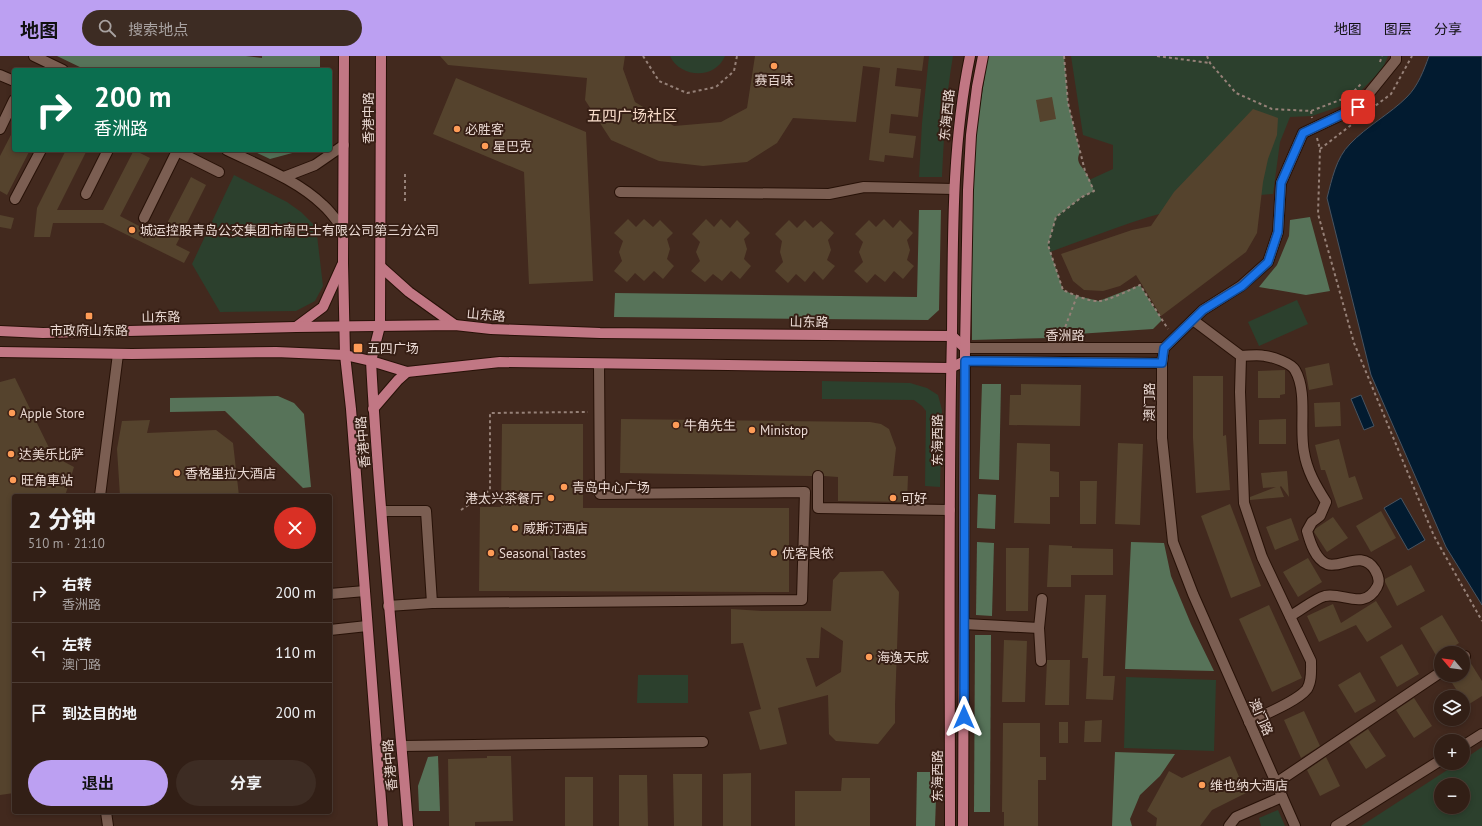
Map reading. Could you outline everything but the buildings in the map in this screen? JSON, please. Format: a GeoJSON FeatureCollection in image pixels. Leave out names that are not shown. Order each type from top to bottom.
{"type":"FeatureCollection","features":[{"type":"Feature","properties":{"kind":"main road","name":"香港中路"},"geometry":{"type":"LineString","coordinates":[[344,56],[343,263],[345,355],[351,409],[382,826]]}},
{"type":"Feature","properties":{"kind":"main road","name":"香港中路"},"geometry":{"type":"LineString","coordinates":[[381,56],[380,326],[371,361],[373,409],[382,511],[388,606],[402,746],[408,826]]}},
{"type":"Feature","properties":{"kind":"main road","name":"东海西路"},"geometry":{"type":"LineString","coordinates":[[950,826],[950,368],[952,336],[954,189],[958,132],[964,85],[970,56]]}},
{"type":"Feature","properties":{"kind":"main road","name":"东海西路"},"geometry":{"type":"LineString","coordinates":[[963,826],[965,348],[968,190],[971,135],[977,87],[983,56]]}},
{"type":"Feature","properties":{"kind":"main road"},"geometry":{"type":"LineString","coordinates":[[296,327],[323,307],[343,263]]}},
{"type":"Feature","properties":{"kind":"main road"},"geometry":{"type":"LineString","coordinates":[[381,267],[409,292],[455,325]]}},
{"type":"Feature","properties":{"kind":"main road","name":"山东路"},"geometry":{"type":"LineString","coordinates":[[0,331],[58,332],[455,325],[491,329],[600,333],[952,336]]}},
{"type":"Feature","properties":{"kind":"main road"},"geometry":{"type":"LineString","coordinates":[[952,336],[965,348]]}},
{"type":"Feature","properties":{"kind":"main road"},"geometry":{"type":"LineString","coordinates":[[0,352],[118,354],[276,352],[345,355],[407,372],[500,362],[950,368],[965,361]]}},
{"type":"Feature","properties":{"kind":"main road"},"geometry":{"type":"LineString","coordinates":[[373,409],[398,380],[407,372]]}},
{"type":"Feature","properties":{"kind":"street"},"geometry":{"type":"LineString","coordinates":[[34,56],[58,68]]}},
{"type":"Feature","properties":{"kind":"street"},"geometry":{"type":"LineString","coordinates":[[1164,348],[1203,310],[1242,286],[1268,262],[1278,232],[1281,183],[1303,133],[1358,107],[1396,60],[1396,56]]}},
{"type":"Feature","properties":{"kind":"street"},"geometry":{"type":"LineString","coordinates":[[0,75],[12,80]]}},
{"type":"Feature","properties":{"kind":"street"},"geometry":{"type":"LineString","coordinates":[[0,129],[12,104]]}},
{"type":"Feature","properties":{"kind":"street"},"geometry":{"type":"LineString","coordinates":[[284,177],[315,165],[344,145]]}},
{"type":"Feature","properties":{"kind":"street"},"geometry":{"type":"LineString","coordinates":[[15,199],[40,152]]}},
{"type":"Feature","properties":{"kind":"street"},"geometry":{"type":"LineString","coordinates":[[86,194],[107,152]]}},
{"type":"Feature","properties":{"kind":"street"},"geometry":{"type":"LineString","coordinates":[[144,218],[176,152]]}},
{"type":"Feature","properties":{"kind":"street"},"geometry":{"type":"LineString","coordinates":[[178,152],[219,172]]}},
{"type":"Feature","properties":{"kind":"street"},"geometry":{"type":"LineString","coordinates":[[232,152],[284,177],[307,192],[324,206],[343,229]]}},
{"type":"Feature","properties":{"kind":"street"},"geometry":{"type":"LineString","coordinates":[[620,192],[829,194],[864,188],[954,189]]}},
{"type":"Feature","properties":{"kind":"street"},"geometry":{"type":"LineString","coordinates":[[1193,320],[1241,356],[1265,356],[1281,360],[1295,369],[1303,401],[1304,452],[1312,480],[1326,502],[1320,516],[1312,522],[1307,531],[1310,544],[1318,556],[1327,564],[1339,564],[1350,560],[1358,560],[1368,563],[1375,569],[1378,576],[1378,585],[1373,594],[1363,599],[1352,600],[1334,595],[1323,597],[1290,616]]}},
{"type":"Feature","properties":{"kind":"street","name":"香洲路"},"geometry":{"type":"LineString","coordinates":[[965,348],[1164,348]]}},
{"type":"Feature","properties":{"kind":"street","name":"澳门路"},"geometry":{"type":"LineString","coordinates":[[1164,348],[1162,363],[1162,438],[1173,542],[1193,594],[1294,826]]}},
{"type":"Feature","properties":{"kind":"street"},"geometry":{"type":"LineString","coordinates":[[100,494],[118,354]]}},
{"type":"Feature","properties":{"kind":"street"},"geometry":{"type":"LineString","coordinates":[[1241,356],[1240,392],[1244,503],[1262,557],[1311,661],[1311,678],[1306,689],[1294,699],[1249,722]]}},
{"type":"Feature","properties":{"kind":"street","name":"香洲路"},"geometry":{"type":"LineString","coordinates":[[965,361],[1162,363]]}},
{"type":"Feature","properties":{"kind":"street"},"geometry":{"type":"LineString","coordinates":[[388,606],[432,603],[802,600],[805,492],[600,494],[599,364]]}},
{"type":"Feature","properties":{"kind":"street"},"geometry":{"type":"LineString","coordinates":[[818,476],[818,508],[950,510]]}},
{"type":"Feature","properties":{"kind":"street"},"geometry":{"type":"LineString","coordinates":[[382,511],[426,511],[432,603]]}},
{"type":"Feature","properties":{"kind":"street"},"geometry":{"type":"LineString","coordinates":[[332,594],[365,591]]}},
{"type":"Feature","properties":{"kind":"street"},"geometry":{"type":"LineString","coordinates":[[1041,661],[1039,628],[1042,599]]}},
{"type":"Feature","properties":{"kind":"street"},"geometry":{"type":"LineString","coordinates":[[964,624],[1039,628]]}},
{"type":"Feature","properties":{"kind":"street"},"geometry":{"type":"LineString","coordinates":[[332,630],[367,626]]}},
{"type":"Feature","properties":{"kind":"street"},"geometry":{"type":"LineString","coordinates":[[1276,783],[1434,677]]}},
{"type":"Feature","properties":{"kind":"street"},"geometry":{"type":"LineString","coordinates":[[1470,742],[1482,734]]}},
{"type":"Feature","properties":{"kind":"street"},"geometry":{"type":"LineString","coordinates":[[402,746],[703,742]]}},
{"type":"Feature","properties":{"kind":"street"},"geometry":{"type":"LineString","coordinates":[[1336,826],[1434,764]]}},
{"type":"Feature","properties":{"kind":"street"},"geometry":{"type":"LineString","coordinates":[[1229,826],[1236,817],[1282,797]]}},
{"type":"Feature","properties":{"kind":"street"},"geometry":{"type":"LineString","coordinates":[[106,814],[108,826]]}},
{"type":"Feature","properties":{"kind":"path"},"geometry":{"type":"LineString","coordinates":[[644,56],[659,81],[687,93],[716,87],[734,71],[737,56]]}},
{"type":"Feature","properties":{"kind":"path"},"geometry":{"type":"LineString","coordinates":[[1064,56],[1068,103],[1085,171],[1094,191],[1056,217],[1048,245],[1063,290],[1077,296],[1099,302],[1140,285],[1159,316],[1175,338]]}},
{"type":"Feature","properties":{"kind":"path"},"geometry":{"type":"LineString","coordinates":[[1157,56],[1210,63]]}},
{"type":"Feature","properties":{"kind":"path"},"geometry":{"type":"LineString","coordinates":[[1207,56],[1210,63],[1236,92],[1272,109],[1311,111],[1348,97],[1365,81]]}},
{"type":"Feature","properties":{"kind":"path"},"geometry":{"type":"LineString","coordinates":[[1379,63],[1382,56]]}},
{"type":"Feature","properties":{"kind":"path"},"geometry":{"type":"LineString","coordinates":[[1320,149],[1318,214],[1354,343],[1434,536],[1482,621]]}},
{"type":"Feature","properties":{"kind":"path"},"geometry":{"type":"LineString","coordinates":[[405,174],[405,201]]}},
{"type":"Feature","properties":{"kind":"path"},"geometry":{"type":"LineString","coordinates":[[1057,348],[1077,296]]}},
{"type":"Feature","properties":{"kind":"path"},"geometry":{"type":"LineString","coordinates":[[462,510],[490,490],[490,413],[600,411]]}},
{"type":"Feature","properties":{"kind":"green space"},"geometry":{"type":"Polygon","coordinates":[[[57,56],[246,56],[262,58],[262,56],[320,56],[320,68],[82,68],[57,56]]]}},
{"type":"Feature","properties":{"kind":"green space"},"geometry":{"type":"Polygon","coordinates":[[[670,56],[725,56],[720,64],[714,69],[698,73],[681,69],[670,56]]]}},
{"type":"Feature","properties":{"kind":"green space"},"geometry":{"type":"Polygon","coordinates":[[[929,56],[953,56],[947,101],[942,177],[919,177],[922,123],[929,56]]]}},
{"type":"Feature","properties":{"kind":"green space"},"geometry":{"type":"Polygon","coordinates":[[[988,56],[1064,56],[1068,103],[1080,152],[1078,161],[1086,173],[1094,191],[1082,197],[1056,217],[1048,245],[1063,290],[1077,296],[1099,301],[1140,285],[1162,320],[1153,329],[1062,335],[1050,338],[972,340],[972,188],[977,125],[988,56]]]}},
{"type":"Feature","properties":{"kind":"green space"},"geometry":{"type":"Polygon","coordinates":[[[1071,56],[1388,56],[1382,70],[1347,104],[1312,116],[1290,117],[1280,142],[1273,194],[1255,195],[1201,204],[1165,213],[1130,223],[1050,252],[1048,245],[1056,217],[1082,197],[1094,191],[1089,180],[1113,169],[1113,145],[1083,135],[1071,56]]]}},
{"type":"Feature","properties":{"kind":"green space"},"geometry":{"type":"Polygon","coordinates":[[[255,152],[296,152],[270,159],[255,152]]]}},
{"type":"Feature","properties":{"kind":"green space"},"geometry":{"type":"Polygon","coordinates":[[[234,175],[287,202],[301,212],[316,227],[323,286],[315,301],[296,311],[220,312],[192,264],[234,175]]]}},
{"type":"Feature","properties":{"kind":"green space"},"geometry":{"type":"Polygon","coordinates":[[[919,210],[941,210],[939,310],[928,320],[614,317],[615,293],[917,297],[919,210]]]}},
{"type":"Feature","properties":{"kind":"green space"},"geometry":{"type":"Polygon","coordinates":[[[1310,217],[1330,291],[1306,295],[1259,287],[1277,265],[1289,236],[1290,220],[1310,217]]]}},
{"type":"Feature","properties":{"kind":"green space"},"geometry":{"type":"Polygon","coordinates":[[[1297,300],[1308,324],[1259,346],[1248,322],[1297,300]]]}},
{"type":"Feature","properties":{"kind":"green space"},"geometry":{"type":"Polygon","coordinates":[[[822,381],[910,383],[927,388],[938,395],[942,410],[940,487],[925,486],[926,411],[922,406],[914,400],[822,399],[822,381]]]}},
{"type":"Feature","properties":{"kind":"green space"},"geometry":{"type":"Polygon","coordinates":[[[982,384],[1001,384],[999,480],[979,479],[982,384]]]}},
{"type":"Feature","properties":{"kind":"green space"},"geometry":{"type":"Polygon","coordinates":[[[278,396],[294,403],[304,414],[311,487],[303,488],[225,411],[170,412],[170,398],[278,396]]]}},
{"type":"Feature","properties":{"kind":"green space"},"geometry":{"type":"Polygon","coordinates":[[[978,494],[996,495],[995,529],[977,528],[978,494]]]}},
{"type":"Feature","properties":{"kind":"green space"},"geometry":{"type":"Polygon","coordinates":[[[977,542],[994,543],[992,616],[976,615],[977,542]]]}},
{"type":"Feature","properties":{"kind":"green space"},"geometry":{"type":"Polygon","coordinates":[[[1131,542],[1164,543],[1171,576],[1191,624],[1214,671],[1125,669],[1131,542]]]}},
{"type":"Feature","properties":{"kind":"green space"},"geometry":{"type":"Polygon","coordinates":[[[975,635],[991,635],[990,812],[974,812],[975,635]]]}},
{"type":"Feature","properties":{"kind":"green space"},"geometry":{"type":"Polygon","coordinates":[[[638,675],[688,675],[688,703],[637,703],[638,675]]]}},
{"type":"Feature","properties":{"kind":"green space"},"geometry":{"type":"Polygon","coordinates":[[[1126,677],[1216,680],[1214,751],[1124,748],[1126,677]]]}},
{"type":"Feature","properties":{"kind":"green space"},"geometry":{"type":"Polygon","coordinates":[[[1482,747],[1482,826],[1361,826],[1434,779],[1434,814],[1470,814],[1470,778],[1435,778],[1447,770],[1470,770],[1470,755],[1482,747]]]}},
{"type":"Feature","properties":{"kind":"green space"},"geometry":{"type":"Polygon","coordinates":[[[1115,752],[1175,754],[1160,776],[1140,795],[1130,819],[1132,826],[1112,826],[1115,752]]]}},
{"type":"Feature","properties":{"kind":"green space"},"geometry":{"type":"Polygon","coordinates":[[[438,756],[440,811],[419,811],[418,786],[428,757],[438,756]]]}},
{"type":"Feature","properties":{"kind":"green space"},"geometry":{"type":"Polygon","coordinates":[[[917,772],[937,772],[935,826],[916,826],[917,772]]]}},
{"type":"Feature","properties":{"kind":"green space"},"geometry":{"type":"Polygon","coordinates":[[[1278,810],[1285,826],[1261,826],[1259,818],[1278,810]]]}},
{"type":"Feature","properties":{"kind":"water"},"geometry":{"type":"Polygon","coordinates":[[[1429,56],[1482,56],[1482,605],[1446,547],[1371,375],[1327,198],[1335,169],[1345,150],[1364,131],[1411,93],[1420,78],[1429,56]]]}},
{"type":"Feature","properties":{"kind":"water"},"geometry":{"type":"Polygon","coordinates":[[[1361,395],[1374,426],[1364,430],[1351,399],[1361,395]]]}},
{"type":"Feature","properties":{"kind":"water"},"geometry":{"type":"Polygon","coordinates":[[[1401,498],[1425,540],[1408,550],[1384,508],[1401,498]]]}},
{"type":"Feature","properties":{"kind":"place","name":"赛百味"},"geometry":{"type":"Point","coordinates":[774,66]}},
{"type":"Feature","properties":{"kind":"place","name":"必胜客"},"geometry":{"type":"Point","coordinates":[457,129]}},
{"type":"Feature","properties":{"kind":"place","name":"星巴克"},"geometry":{"type":"Point","coordinates":[485,146]}},
{"type":"Feature","properties":{"kind":"place","name":"城运控股青岛公交集团市南巴士有限公司第三分公司"},"geometry":{"type":"Point","coordinates":[132,230]}},
{"type":"Feature","properties":{"kind":"place","name":"市政府山东路"},"geometry":{"type":"Point","coordinates":[89,316]}},
{"type":"Feature","properties":{"kind":"place","name":"五四广场"},"geometry":{"type":"Point","coordinates":[358,348]}},
{"type":"Feature","properties":{"kind":"place","name":"Apple Store"},"geometry":{"type":"Point","coordinates":[12,413]}},
{"type":"Feature","properties":{"kind":"place","name":"牛角先生"},"geometry":{"type":"Point","coordinates":[676,425]}},
{"type":"Feature","properties":{"kind":"place","name":"Ministop"},"geometry":{"type":"Point","coordinates":[752,430]}},
{"type":"Feature","properties":{"kind":"place","name":"达美乐比萨"},"geometry":{"type":"Point","coordinates":[11,454]}},
{"type":"Feature","properties":{"kind":"place","name":"香格里拉大酒店"},"geometry":{"type":"Point","coordinates":[177,473]}},
{"type":"Feature","properties":{"kind":"place","name":"旺角車站"},"geometry":{"type":"Point","coordinates":[13,480]}},
{"type":"Feature","properties":{"kind":"place","name":"青岛中心广场"},"geometry":{"type":"Point","coordinates":[564,487]}},
{"type":"Feature","properties":{"kind":"place","name":"港太兴茶餐厅"},"geometry":{"type":"Point","coordinates":[551,498]}},
{"type":"Feature","properties":{"kind":"place","name":"可好"},"geometry":{"type":"Point","coordinates":[893,498]}},
{"type":"Feature","properties":{"kind":"place","name":"威斯汀酒店"},"geometry":{"type":"Point","coordinates":[515,528]}},
{"type":"Feature","properties":{"kind":"place","name":"Seasonal Tastes"},"geometry":{"type":"Point","coordinates":[491,553]}},
{"type":"Feature","properties":{"kind":"place","name":"优客良依"},"geometry":{"type":"Point","coordinates":[774,553]}},
{"type":"Feature","properties":{"kind":"place","name":"海逸天成"},"geometry":{"type":"Point","coordinates":[869,657]}},
{"type":"Feature","properties":{"kind":"place","name":"维也纳大酒店"},"geometry":{"type":"Point","coordinates":[1202,785]}},
{"type":"Feature","properties":{"kind":"district","name":"五四广场社区"},"geometry":{"type":"Point","coordinates":[632,115]}},
{"type":"Feature","properties":{"kind":"route"},"geometry":{"type":"LineString","coordinates":[[964,717],[965,361],[1162,363],[1164,348],[1203,310],[1242,286],[1268,262],[1278,232],[1281,183],[1303,133],[1358,107]]}}]}
